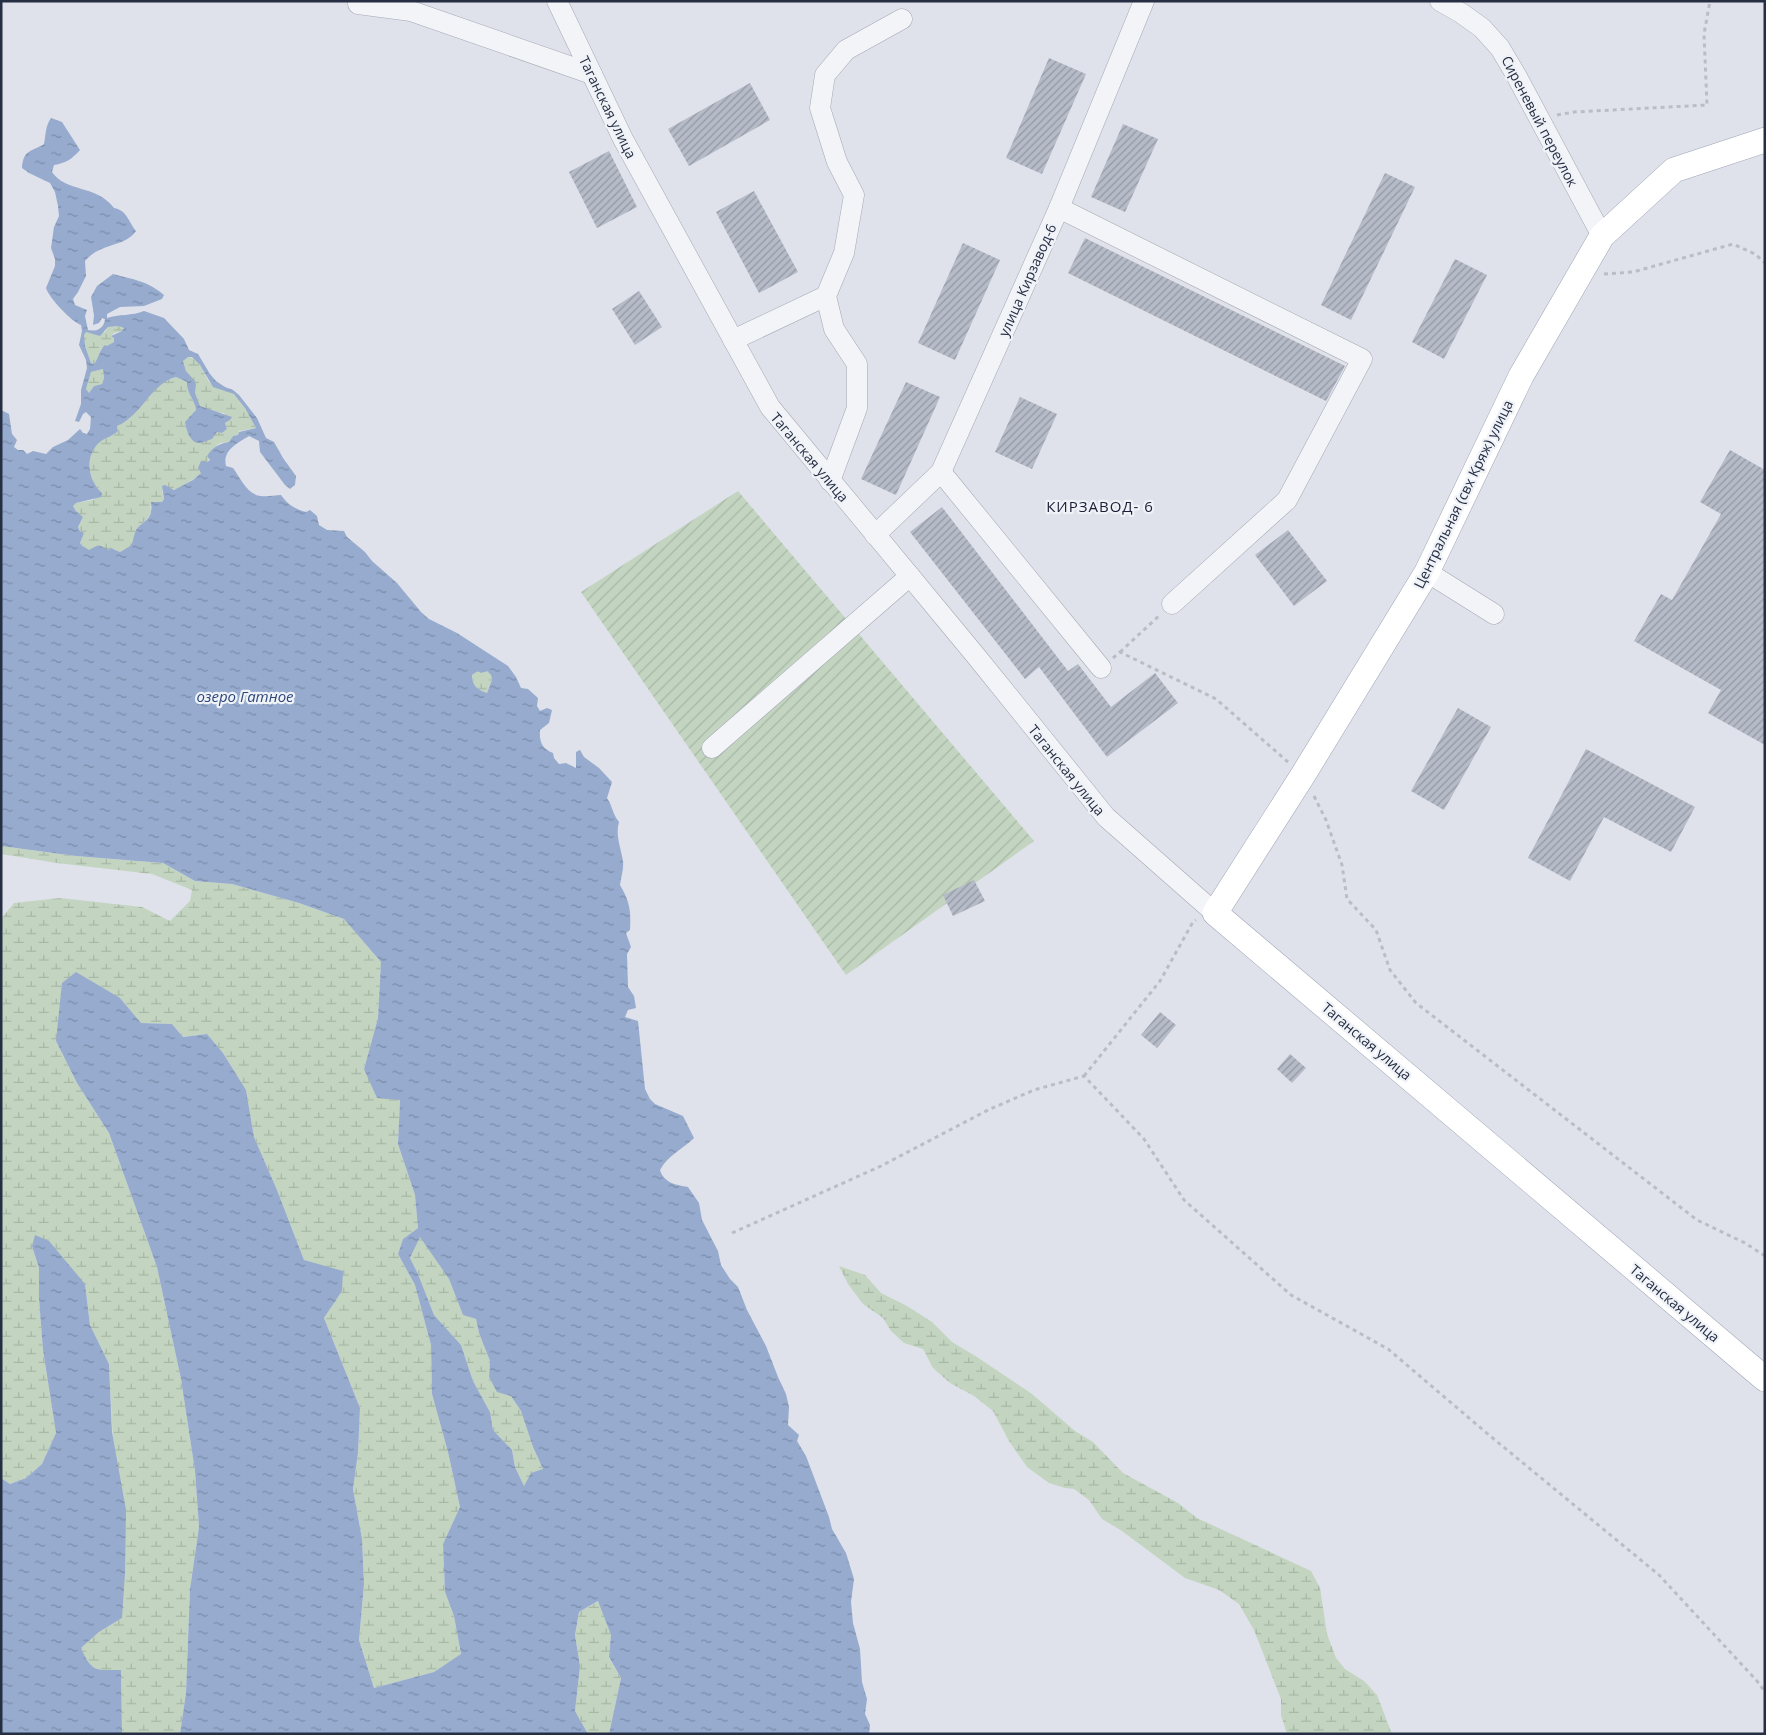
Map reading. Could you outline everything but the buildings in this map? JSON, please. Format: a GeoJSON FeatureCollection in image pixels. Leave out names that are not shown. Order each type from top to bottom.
{"type":"FeatureCollection","features":[{"type":"Feature","properties":{"kind":"main road","name":"Центральная (свх Кряж) улица"},"geometry":{"type":"LineString","coordinates":[[1215,913],[1303,775],[1427,572],[1521,376],[1602,236],[1674,170],[1765,140]]}},
{"type":"Feature","properties":{"kind":"main road","name":"Таганская улица"},"geometry":{"type":"LineString","coordinates":[[1215,913],[1765,1379]]}},
{"type":"Feature","properties":{"kind":"street","name":"Таганская улица"},"geometry":{"type":"LineString","coordinates":[[557,1],[623,139],[770,408],[976,656],[1106,818],[1215,913]]}},
{"type":"Feature","properties":{"kind":"street","name":"улица Кирзавод-6"},"geometry":{"type":"LineString","coordinates":[[875,535],[942,472],[1059,208],[1144,1]]}},
{"type":"Feature","properties":{"kind":"street","name":"Сиреневый переулок"},"geometry":{"type":"LineString","coordinates":[[1440,1],[1482,28],[1500,48],[1602,236]]}},
{"type":"Feature","properties":{"kind":"street"},"geometry":{"type":"LineString","coordinates":[[358,4],[411,11],[592,74]]}},
{"type":"Feature","properties":{"kind":"street"},"geometry":{"type":"LineString","coordinates":[[830,481],[857,408],[857,364],[834,329],[826,296],[844,253],[854,195],[837,162],[820,108],[825,75],[846,50],[902,20]]}},
{"type":"Feature","properties":{"kind":"street"},"geometry":{"type":"LineString","coordinates":[[1059,208],[1362,359],[1287,500],[1172,604]]}},
{"type":"Feature","properties":{"kind":"street"},"geometry":{"type":"LineString","coordinates":[[732,340],[826,296]]}},
{"type":"Feature","properties":{"kind":"street"},"geometry":{"type":"LineString","coordinates":[[942,472],[1101,668]]}},
{"type":"Feature","properties":{"kind":"street"},"geometry":{"type":"LineString","coordinates":[[1427,572],[1494,614]]}},
{"type":"Feature","properties":{"kind":"street"},"geometry":{"type":"LineString","coordinates":[[712,748],[910,576]]}},
{"type":"Feature","properties":{"kind":"path"},"geometry":{"type":"LineString","coordinates":[[1539,118],[1574,112],[1707,105],[1704,34],[1710,1]]}},
{"type":"Feature","properties":{"kind":"path"},"geometry":{"type":"LineString","coordinates":[[1578,277],[1633,272],[1733,244],[1755,254],[1765,263]]}},
{"type":"Feature","properties":{"kind":"path"},"geometry":{"type":"LineString","coordinates":[[1101,668],[1172,604]]}},
{"type":"Feature","properties":{"kind":"path"},"geometry":{"type":"LineString","coordinates":[[1120,652],[1216,700],[1303,775],[1326,820],[1342,865],[1347,899],[1376,930],[1390,970],[1416,1003],[1697,1220],[1745,1243],[1765,1256]]}},
{"type":"Feature","properties":{"kind":"path"},"geometry":{"type":"LineString","coordinates":[[732,1233],[881,1166],[988,1110],[1034,1090],[1084,1076],[1160,981],[1193,922],[1215,913]]}},
{"type":"Feature","properties":{"kind":"path"},"geometry":{"type":"LineString","coordinates":[[1084,1076],[1144,1139],[1184,1200],[1292,1294],[1388,1349],[1659,1575],[1765,1692]]}},
{"type":"Feature","properties":{"kind":"green space"},"geometry":{"type":"Polygon","coordinates":[[[108,327],[124,327],[122,331],[111,336],[114,338],[114,342],[107,347],[101,348],[99,358],[94,364],[91,363],[83,335],[86,332],[95,334],[105,332],[108,327]]]}},
{"type":"Feature","properties":{"kind":"green space"},"geometry":{"type":"Polygon","coordinates":[[[188,357],[199,363],[210,383],[235,394],[256,428],[239,431],[238,435],[233,436],[229,442],[217,445],[199,476],[177,489],[162,490],[164,499],[162,502],[150,506],[149,516],[137,528],[130,547],[120,552],[114,549],[109,551],[99,546],[89,551],[80,543],[83,535],[78,527],[83,517],[73,506],[76,503],[93,500],[102,493],[93,481],[91,474],[90,460],[92,453],[101,441],[118,431],[117,426],[129,419],[161,383],[176,377],[187,382],[196,410],[185,423],[187,431],[195,441],[202,442],[217,432],[222,433],[227,429],[225,423],[228,421],[224,413],[214,412],[200,406],[194,393],[196,384],[186,371],[183,361],[188,357]]]}},
{"type":"Feature","properties":{"kind":"green space"},"geometry":{"type":"Polygon","coordinates":[[[103,369],[104,378],[102,384],[94,386],[89,393],[86,389],[91,372],[103,369]]]}},
{"type":"Feature","properties":{"kind":"green space"},"geometry":{"type":"Polygon","coordinates":[[[738,491],[1034,841],[846,975],[581,592],[738,491]]]}},
{"type":"Feature","properties":{"kind":"green space"},"geometry":{"type":"Polygon","coordinates":[[[486,670],[491,675],[492,680],[487,693],[476,687],[472,675],[478,671],[486,670]]]}},
{"type":"Feature","properties":{"kind":"green space"},"geometry":{"type":"Polygon","coordinates":[[[1,846],[76,856],[163,863],[195,881],[232,884],[299,903],[344,919],[381,962],[378,1018],[364,1069],[400,1100],[398,1144],[415,1195],[418,1228],[403,1239],[398,1254],[415,1285],[431,1345],[432,1394],[448,1452],[460,1507],[443,1544],[445,1592],[454,1616],[461,1655],[434,1672],[374,1688],[359,1640],[364,1584],[362,1539],[353,1489],[358,1453],[360,1408],[324,1318],[342,1291],[304,1260],[254,1137],[246,1090],[223,1053],[207,1034],[183,1037],[172,1024],[141,1023],[120,998],[56,1041],[77,1083],[109,1133],[157,1267],[181,1379],[195,1471],[199,1527],[190,1589],[186,1693],[180,1734],[122,1734],[121,1670],[100,1670],[95,1668],[88,1662],[81,1648],[99,1632],[122,1618],[109,1364],[90,1325],[85,1284],[32,1246],[39,1268],[39,1299],[43,1350],[56,1433],[42,1464],[26,1478],[10,1484],[1,1478],[1,919],[14,903],[60,898],[142,907],[170,921],[190,901],[192,890],[152,874],[57,863],[1,854],[1,846]]]}},
{"type":"Feature","properties":{"kind":"green space"},"geometry":{"type":"Polygon","coordinates":[[[420,1236],[449,1279],[463,1315],[476,1319],[479,1333],[490,1361],[489,1378],[511,1396],[521,1411],[533,1447],[543,1469],[524,1486],[515,1467],[512,1450],[493,1430],[490,1412],[473,1381],[461,1345],[434,1315],[410,1258],[420,1236]]]}},
{"type":"Feature","properties":{"kind":"green space"},"geometry":{"type":"Polygon","coordinates":[[[839,1266],[865,1275],[881,1293],[907,1306],[932,1322],[952,1342],[1032,1394],[1075,1431],[1093,1442],[1123,1473],[1178,1503],[1197,1518],[1311,1571],[1320,1588],[1327,1634],[1336,1658],[1345,1669],[1364,1681],[1377,1695],[1392,1734],[1287,1734],[1281,1715],[1281,1699],[1254,1630],[1239,1604],[1219,1590],[1185,1578],[1122,1531],[1102,1519],[1089,1500],[1074,1489],[1049,1483],[1027,1467],[1009,1441],[993,1411],[974,1396],[950,1383],[933,1368],[923,1349],[904,1343],[891,1331],[883,1318],[863,1304],[848,1284],[839,1266]]]}},
{"type":"Feature","properties":{"kind":"green space"},"geometry":{"type":"Polygon","coordinates":[[[599,1601],[611,1635],[609,1658],[621,1678],[609,1734],[588,1734],[575,1711],[580,1666],[575,1635],[579,1612],[599,1601]]]}},
{"type":"Feature","properties":{"kind":"water","name":"озеро Гатное"},"geometry":{"type":"Polygon","coordinates":[[[51,118],[62,122],[80,150],[68,160],[54,165],[52,172],[65,183],[99,195],[107,200],[114,208],[125,214],[136,231],[125,240],[98,251],[85,261],[86,276],[73,299],[75,305],[87,310],[85,316],[88,330],[94,331],[103,325],[105,319],[102,318],[99,323],[93,325],[94,315],[91,297],[97,286],[113,274],[145,283],[164,295],[162,299],[144,306],[120,307],[107,314],[107,318],[144,311],[164,318],[184,339],[189,350],[198,354],[216,381],[239,395],[257,418],[266,438],[274,442],[296,476],[295,485],[290,489],[285,485],[260,452],[259,441],[249,436],[229,451],[225,460],[226,466],[233,468],[244,485],[256,495],[281,495],[295,508],[306,512],[310,510],[317,516],[319,525],[327,530],[344,531],[347,537],[397,583],[429,619],[457,633],[508,666],[521,688],[528,689],[538,698],[537,706],[540,711],[547,708],[552,710],[549,723],[540,730],[540,738],[544,747],[553,753],[554,758],[559,764],[566,763],[576,768],[576,752],[580,750],[584,757],[599,768],[612,782],[607,798],[619,822],[618,837],[623,864],[620,885],[628,902],[630,917],[630,930],[626,933],[631,947],[627,954],[628,987],[634,996],[636,1008],[628,1010],[625,1017],[638,1021],[645,1089],[650,1099],[655,1104],[683,1116],[694,1138],[671,1156],[660,1170],[667,1181],[688,1187],[699,1203],[702,1220],[718,1251],[721,1265],[738,1287],[747,1310],[766,1346],[786,1394],[789,1407],[788,1425],[799,1435],[797,1441],[806,1456],[832,1529],[846,1553],[854,1579],[851,1602],[853,1623],[860,1649],[862,1682],[867,1699],[865,1714],[870,1725],[869,1734],[609,1734],[621,1678],[609,1657],[611,1635],[598,1601],[579,1612],[575,1635],[580,1666],[575,1711],[588,1734],[180,1734],[186,1693],[190,1589],[199,1527],[195,1471],[181,1379],[157,1267],[109,1133],[77,1083],[56,1041],[62,983],[76,972],[120,998],[141,1023],[172,1024],[183,1037],[207,1034],[223,1053],[246,1090],[254,1137],[304,1260],[343,1271],[342,1291],[324,1318],[360,1408],[358,1453],[353,1489],[362,1539],[364,1584],[359,1640],[374,1688],[434,1672],[461,1654],[454,1616],[445,1592],[443,1544],[460,1507],[448,1452],[432,1394],[431,1345],[415,1285],[398,1254],[403,1239],[418,1228],[415,1195],[398,1144],[400,1100],[377,1098],[364,1069],[378,1018],[381,962],[344,919],[299,903],[232,884],[195,881],[163,863],[76,856],[1,846],[1,410],[9,414],[12,434],[17,440],[14,447],[18,450],[23,450],[27,454],[33,451],[46,454],[53,447],[68,440],[80,429],[83,433],[87,434],[90,429],[91,417],[86,412],[79,422],[75,421],[81,404],[81,390],[87,368],[86,360],[79,345],[82,331],[81,325],[61,309],[46,288],[55,266],[55,259],[51,248],[54,227],[59,216],[55,192],[50,183],[22,168],[26,155],[44,144],[51,118]],[[119,326],[108,327],[100,336],[86,332],[84,335],[85,346],[91,363],[94,364],[105,345],[107,346],[114,342],[114,338],[111,336],[122,331],[124,328],[119,326]],[[188,357],[183,361],[186,371],[196,384],[195,393],[200,406],[232,417],[225,423],[227,429],[222,433],[217,432],[212,439],[204,442],[193,441],[187,432],[185,422],[196,410],[187,382],[176,377],[159,386],[133,415],[117,426],[118,431],[101,441],[92,453],[90,460],[91,474],[93,481],[102,493],[101,497],[76,503],[73,506],[83,517],[78,527],[84,533],[80,543],[89,550],[99,546],[120,552],[129,547],[136,530],[151,514],[151,502],[162,502],[164,499],[162,486],[165,485],[174,490],[193,480],[201,473],[198,468],[201,461],[207,462],[210,460],[207,456],[214,448],[229,442],[239,432],[256,428],[245,408],[234,394],[213,387],[200,365],[192,357],[188,357]],[[103,369],[91,372],[86,389],[89,393],[94,386],[102,384],[104,378],[103,369]],[[478,671],[472,675],[476,687],[487,693],[492,680],[491,675],[487,671],[481,673],[478,671]],[[420,1237],[410,1258],[434,1315],[461,1345],[473,1381],[490,1412],[493,1430],[512,1450],[515,1467],[524,1486],[531,1473],[543,1469],[533,1447],[521,1411],[511,1396],[497,1392],[489,1377],[490,1361],[479,1333],[476,1319],[463,1315],[449,1279],[420,1237]]]}},
{"type":"Feature","properties":{"kind":"water"},"geometry":{"type":"Polygon","coordinates":[[[35,1235],[49,1241],[85,1284],[90,1325],[109,1364],[112,1432],[126,1510],[122,1618],[99,1632],[81,1648],[92,1666],[100,1670],[121,1670],[122,1734],[1,1734],[1,1478],[10,1484],[26,1478],[42,1464],[56,1433],[43,1350],[39,1299],[39,1268],[32,1246],[35,1235]]]}},
{"type":"Feature","properties":{"kind":"district","name":"КИРЗАВОД- 6"},"geometry":{"type":"Point","coordinates":[1100,506]}}]}
